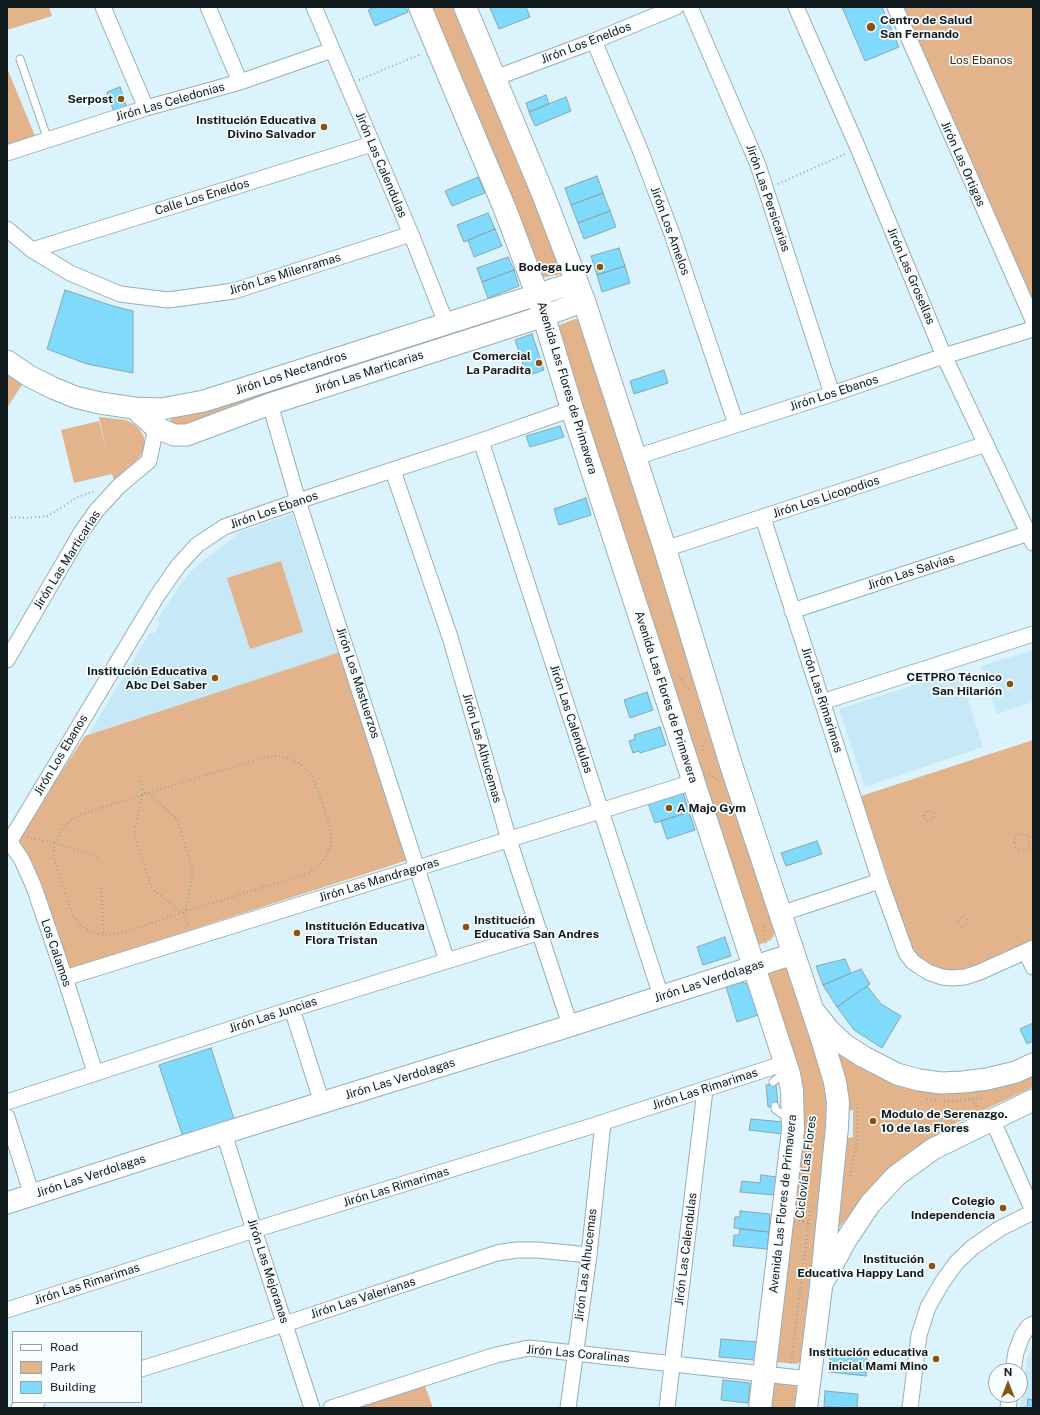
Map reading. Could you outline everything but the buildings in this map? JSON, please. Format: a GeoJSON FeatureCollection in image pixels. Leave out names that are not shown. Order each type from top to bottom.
{"type":"FeatureCollection","features":[{"type":"Feature","properties":{"kind":"main road","name":"Avenida Las Flores de Primavera"},"geometry":{"type":"LineString","coordinates":[[420,7],[505,209],[537,294],[572,409],[753,966],[778,1073],[792,1091],[793,1122],[760,1408]]}},
{"type":"Feature","properties":{"kind":"main road"},"geometry":{"type":"LineString","coordinates":[[465,7],[543,194],[581,292],[636,457],[731,765],[835,1082],[838,1102],[837,1127],[818,1224],[821,1287],[806,1408]]}},
{"type":"Feature","properties":{"kind":"street"},"geometry":{"type":"LineString","coordinates":[[103,7],[146,108]]}},
{"type":"Feature","properties":{"kind":"street"},"geometry":{"type":"LineString","coordinates":[[208,7],[240,82]]}},
{"type":"Feature","properties":{"kind":"street","name":"Jirón Las Calendulas"},"geometry":{"type":"LineString","coordinates":[[314,7],[411,234],[446,323]]}},
{"type":"Feature","properties":{"kind":"street","name":"Jirón Los Eneldos"},"geometry":{"type":"LineString","coordinates":[[495,78],[594,41],[676,7]]}},
{"type":"Feature","properties":{"kind":"street","name":"Jirón Las Persicarias"},"geometry":{"type":"LineString","coordinates":[[690,7],[758,165],[832,394]]}},
{"type":"Feature","properties":{"kind":"street","name":"Jirón Las Grosellas"},"geometry":{"type":"LineString","coordinates":[[796,7],[858,148],[944,356],[1031,538]]}},
{"type":"Feature","properties":{"kind":"street","name":"Jirón Las Ortigas"},"geometry":{"type":"LineString","coordinates":[[895,7],[1033,320]]}},
{"type":"Feature","properties":{"kind":"street","name":"Jirón Los Amelos"},"geometry":{"type":"LineString","coordinates":[[594,41],[639,147],[672,234],[736,424]]}},
{"type":"Feature","properties":{"kind":"street","name":"Jirón Las Celedonias"},"geometry":{"type":"LineString","coordinates":[[7,153],[146,108],[240,82],[332,50]]}},
{"type":"Feature","properties":{"kind":"street","name":"Calle Los Eneldos"},"geometry":{"type":"LineString","coordinates":[[32,250],[372,144]]}},
{"type":"Feature","properties":{"kind":"street","name":"Jirón Las Milenramas"},"geometry":{"type":"LineString","coordinates":[[7,229],[32,250],[70,273],[120,294],[168,300],[234,291],[411,234]]}},
{"type":"Feature","properties":{"kind":"street","name":"Jirón Los Nectandros"},"geometry":{"type":"LineString","coordinates":[[7,361],[29,376],[75,397],[100,403],[134,408],[158,418],[204,401],[537,294],[581,292]]}},
{"type":"Feature","properties":{"kind":"street","name":"Jirón Las Marticarias"},"geometry":{"type":"LineString","coordinates":[[158,418],[174,435],[187,435],[270,404],[544,316],[581,292]]}},
{"type":"Feature","properties":{"kind":"street","name":"Jirón Los Ebanos"},"geometry":{"type":"LineString","coordinates":[[636,457],[832,394],[944,356],[1033,329]]}},
{"type":"Feature","properties":{"kind":"street","name":"Jirón Los Mastuerzos"},"geometry":{"type":"LineString","coordinates":[[270,404],[298,501],[447,961]]}},
{"type":"Feature","properties":{"kind":"street","name":"Jirón Los Ebanos"},"geometry":{"type":"LineString","coordinates":[[8,840],[157,596],[178,566],[197,545],[224,527],[298,501],[393,471],[572,409]]}},
{"type":"Feature","properties":{"kind":"street","name":"Jirón Las Marticarias"},"geometry":{"type":"LineString","coordinates":[[7,660],[82,531],[97,510],[119,486],[148,461],[158,418]]}},
{"type":"Feature","properties":{"kind":"street","name":"Jirón Las Calendulas"},"geometry":{"type":"LineString","coordinates":[[481,441],[661,996]]}},
{"type":"Feature","properties":{"kind":"street","name":"Jirón Los Licopodios"},"geometry":{"type":"LineString","coordinates":[[665,549],[986,444]]}},
{"type":"Feature","properties":{"kind":"street","name":"Jirón Las Alhucemas"},"geometry":{"type":"LineString","coordinates":[[393,471],[450,637],[509,840],[570,1025]]}},
{"type":"Feature","properties":{"kind":"street","name":"Jirón Las Rimarimas"},"geometry":{"type":"LineString","coordinates":[[762,518],[880,881],[906,953],[913,962],[931,974],[952,978],[980,972],[1029,950]]}},
{"type":"Feature","properties":{"kind":"street","name":"Jirón Las Salvias"},"geometry":{"type":"LineString","coordinates":[[792,611],[1031,538]]}},
{"type":"Feature","properties":{"kind":"street"},"geometry":{"type":"LineString","coordinates":[[822,702],[1033,634]]}},
{"type":"Feature","properties":{"kind":"street","name":"Jirón Las Mandragoras"},"geometry":{"type":"LineString","coordinates":[[65,978],[693,782]]}},
{"type":"Feature","properties":{"kind":"street","name":"Los Calamos"},"geometry":{"type":"LineString","coordinates":[[8,840],[22,860],[34,887],[95,1072]]}},
{"type":"Feature","properties":{"kind":"street"},"geometry":{"type":"LineString","coordinates":[[780,914],[880,881]]}},
{"type":"Feature","properties":{"kind":"street","name":"Jirón Las Juncias"},"geometry":{"type":"LineString","coordinates":[[7,1102],[95,1072],[292,1009],[540,932]]}},
{"type":"Feature","properties":{"kind":"street"},"geometry":{"type":"LineString","coordinates":[[1029,950],[1033,967]]}},
{"type":"Feature","properties":{"kind":"street","name":"Jirón Las Verdolagas"},"geometry":{"type":"LineString","coordinates":[[7,1204],[224,1133],[322,1104],[793,954]]}},
{"type":"Feature","properties":{"kind":"street"},"geometry":{"type":"LineString","coordinates":[[292,1009],[322,1104]]}},
{"type":"Feature","properties":{"kind":"street"},"geometry":{"type":"LineString","coordinates":[[812,1010],[830,1031],[845,1045],[880,1067],[897,1074],[919,1080],[941,1083],[963,1082],[1016,1072],[1033,1064]]}},
{"type":"Feature","properties":{"kind":"street","name":"Jirón Las Rimarimas"},"geometry":{"type":"LineString","coordinates":[[7,1310],[254,1230],[705,1090],[778,1073]]}},
{"type":"Feature","properties":{"kind":"street","name":"Jirón Las Calendulas"},"geometry":{"type":"LineString","coordinates":[[667,1408],[705,1090]]}},
{"type":"Feature","properties":{"kind":"street"},"geometry":{"type":"LineString","coordinates":[[821,1287],[846,1240],[870,1204],[891,1180],[933,1149],[1033,1100]]}},
{"type":"Feature","properties":{"kind":"street"},"geometry":{"type":"LineString","coordinates":[[7,1117],[32,1195]]}},
{"type":"Feature","properties":{"kind":"street"},"geometry":{"type":"LineString","coordinates":[[910,1408],[919,1336],[928,1307],[943,1281],[957,1262],[973,1247],[999,1229],[1033,1211],[988,1121]]}},
{"type":"Feature","properties":{"kind":"street","name":"Jirón Las Alhucemas"},"geometry":{"type":"LineString","coordinates":[[568,1408],[589,1255],[603,1122]]}},
{"type":"Feature","properties":{"kind":"street","name":"Jirón Las Mejoranas"},"geometry":{"type":"LineString","coordinates":[[224,1133],[312,1408]]}},
{"type":"Feature","properties":{"kind":"street","name":"Jirón Las Valerianas"},"geometry":{"type":"LineString","coordinates":[[142,1369],[285,1324],[497,1253],[516,1250],[538,1250],[589,1255]]}},
{"type":"Feature","properties":{"kind":"street"},"geometry":{"type":"LineString","coordinates":[[1014,1363],[1016,1352],[1022,1336],[1028,1327],[1033,1324]]}},
{"type":"Feature","properties":{"kind":"street","name":"Jirón Las Coralinas"},"geometry":{"type":"LineString","coordinates":[[331,1408],[496,1355],[528,1348],[809,1379]]}},
{"type":"Feature","properties":{"kind":"street"},"geometry":{"type":"LineString","coordinates":[[19,1408],[34,1403]]}},
{"type":"Feature","properties":{"kind":"lane"},"geometry":{"type":"LineString","coordinates":[[20,59],[48,140]]}},
{"type":"Feature","properties":{"kind":"lane"},"geometry":{"type":"LineString","coordinates":[[775,1106],[775,1109],[793,1122]]}},
{"type":"Feature","properties":{"kind":"path"},"geometry":{"type":"LineString","coordinates":[[347,85],[437,48]]}},
{"type":"Feature","properties":{"kind":"path"},"geometry":{"type":"LineString","coordinates":[[766,189],[858,148]]}},
{"type":"Feature","properties":{"kind":"path"},"geometry":{"type":"LineString","coordinates":[[7,517],[28,518],[48,516],[78,497],[96,491]]}},
{"type":"Feature","properties":{"kind":"path"},"geometry":{"type":"LineString","coordinates":[[274,756],[288,758],[298,763],[308,771],[313,778],[328,820],[331,833],[331,845],[325,858],[318,867],[309,872],[183,912],[123,933],[104,935],[91,932],[79,924],[73,916],[54,860],[54,843],[63,828],[79,815],[145,794],[262,758],[274,756]]}},
{"type":"Feature","properties":{"kind":"path"},"geometry":{"type":"LineString","coordinates":[[140,781],[145,794],[177,820],[193,872],[183,912],[188,929]]}},
{"type":"Feature","properties":{"kind":"path"},"geometry":{"type":"LineString","coordinates":[[145,794],[134,833],[151,887],[183,912]]}},
{"type":"Feature","properties":{"kind":"path"},"geometry":{"type":"LineString","coordinates":[[926,811],[930,811],[933,813],[934,817],[932,820],[927,821],[924,814],[926,811]]}},
{"type":"Feature","properties":{"kind":"path"},"geometry":{"type":"LineString","coordinates":[[1018,835],[1025,835],[1030,841],[1029,845],[1024,850],[1017,849],[1014,843],[1018,835]]}},
{"type":"Feature","properties":{"kind":"path"},"geometry":{"type":"LineString","coordinates":[[26,837],[54,843],[99,857]]}},
{"type":"Feature","properties":{"kind":"path"},"geometry":{"type":"LineString","coordinates":[[101,888],[104,935]]}},
{"type":"Feature","properties":{"kind":"path"},"geometry":{"type":"LineString","coordinates":[[963,917],[966,918],[968,923],[966,926],[961,927],[958,924],[958,921],[963,917]]}},
{"type":"Feature","properties":{"kind":"path"},"geometry":{"type":"LineString","coordinates":[[963,1082],[988,1121]]}},
{"type":"Feature","properties":{"kind":"path","name":"Ciclovía Las Flores"},"geometry":{"type":"LineString","coordinates":[[791,1364],[818,1224],[811,1200]]}},
{"type":"Feature","properties":{"kind":"path"},"geometry":{"type":"LineString","coordinates":[[782,1218],[818,1224]]}},
{"type":"Feature","properties":{"kind":"shaded area"},"geometry":{"type":"Polygon","coordinates":[[[292,514],[338,653],[88,735],[150,633],[155,633],[159,625],[157,620],[191,571],[242,531],[292,514]]]}},
{"type":"Feature","properties":{"kind":"shaded area","name":"CETPRO Técnico San Hilarión"},"geometry":{"type":"Polygon","coordinates":[[[1033,650],[1033,702],[997,714],[981,666],[1033,650]]]}},
{"type":"Feature","properties":{"kind":"shaded area"},"geometry":{"type":"Polygon","coordinates":[[[959,671],[983,747],[865,787],[839,709],[959,671]]]}},
{"type":"Feature","properties":{"kind":"shaded area"},"geometry":{"type":"Polygon","coordinates":[[[1033,1346],[1033,1408],[1020,1408],[1021,1403],[1028,1403],[1027,1358],[1033,1346]]]}},
{"type":"Feature","properties":{"kind":"green space"},"geometry":{"type":"Polygon","coordinates":[[[7,7],[49,7],[52,16],[7,30],[7,7]]]}},
{"type":"Feature","properties":{"kind":"green space"},"geometry":{"type":"Polygon","coordinates":[[[427,7],[458,7],[564,265],[562,274],[545,277],[539,276],[427,7]]]}},
{"type":"Feature","properties":{"kind":"green space","name":"Los Ebanos"},"geometry":{"type":"Polygon","coordinates":[[[901,7],[1033,7],[1033,310],[901,7]]]}},
{"type":"Feature","properties":{"kind":"green space"},"geometry":{"type":"Polygon","coordinates":[[[7,68],[37,141],[7,150],[7,68]]]}},
{"type":"Feature","properties":{"kind":"green space"},"geometry":{"type":"Polygon","coordinates":[[[526,306],[528,310],[178,428],[170,426],[171,419],[175,415],[526,306]]]}},
{"type":"Feature","properties":{"kind":"green space"},"geometry":{"type":"Polygon","coordinates":[[[575,319],[580,320],[776,931],[771,940],[761,944],[755,943],[557,326],[575,319]]]}},
{"type":"Feature","properties":{"kind":"green space"},"geometry":{"type":"Polygon","coordinates":[[[7,371],[23,383],[7,408],[7,371]]]}},
{"type":"Feature","properties":{"kind":"green space"},"geometry":{"type":"Polygon","coordinates":[[[99,417],[126,420],[134,424],[143,435],[145,442],[144,451],[139,458],[114,480],[112,474],[74,483],[61,430],[99,421],[106,449],[99,417]]]}},
{"type":"Feature","properties":{"kind":"green space"},"geometry":{"type":"Polygon","coordinates":[[[281,561],[303,632],[250,649],[227,578],[281,561]]]}},
{"type":"Feature","properties":{"kind":"green space"},"geometry":{"type":"Polygon","coordinates":[[[340,652],[408,860],[69,969],[40,880],[17,839],[85,736],[340,652]]]}},
{"type":"Feature","properties":{"kind":"green space"},"geometry":{"type":"Polygon","coordinates":[[[1033,740],[1033,939],[977,966],[963,970],[941,971],[923,963],[913,950],[907,936],[861,796],[1033,740]]]}},
{"type":"Feature","properties":{"kind":"green space"},"geometry":{"type":"Polygon","coordinates":[[[783,967],[788,969],[824,1071],[830,1112],[800,1362],[796,1364],[775,1362],[799,1130],[764,975],[767,971],[783,967]]]}},
{"type":"Feature","properties":{"kind":"green space"},"geometry":{"type":"Polygon","coordinates":[[[835,1047],[888,1079],[1033,1071],[1033,1087],[954,1124],[911,1151],[878,1180],[837,1230],[847,1138],[853,1137],[853,1110],[848,1111],[835,1047]]]}},
{"type":"Feature","properties":{"kind":"green space"},"geometry":{"type":"Polygon","coordinates":[[[771,1380],[797,1383],[795,1408],[767,1408],[771,1380]]]}},
{"type":"Feature","properties":{"kind":"green space"},"geometry":{"type":"Polygon","coordinates":[[[424,1383],[433,1408],[345,1408],[424,1383]]]}},
{"type":"Feature","properties":{"kind":"place","name":"Centro de Salud San Fernando"},"geometry":{"type":"Point","coordinates":[871,27]}},
{"type":"Feature","properties":{"kind":"place","name":"Serpost"},"geometry":{"type":"Point","coordinates":[121,99]}},
{"type":"Feature","properties":{"kind":"place","name":"Institución Educativa Divino Salvador"},"geometry":{"type":"Point","coordinates":[324,127]}},
{"type":"Feature","properties":{"kind":"place","name":"Bodega Lucy"},"geometry":{"type":"Point","coordinates":[600,267]}},
{"type":"Feature","properties":{"kind":"place","name":"Comercial La Paradita"},"geometry":{"type":"Point","coordinates":[539,363]}},
{"type":"Feature","properties":{"kind":"place","name":"Institución Educativa Abc Del Saber"},"geometry":{"type":"Point","coordinates":[215,678]}},
{"type":"Feature","properties":{"kind":"place","name":"CETPRO Técnico San Hilarión"},"geometry":{"type":"Point","coordinates":[1010,684]}},
{"type":"Feature","properties":{"kind":"place","name":"A Majo Gym"},"geometry":{"type":"Point","coordinates":[669,808]}},
{"type":"Feature","properties":{"kind":"place","name":"Institución Educativa San Andres"},"geometry":{"type":"Point","coordinates":[466,927]}},
{"type":"Feature","properties":{"kind":"place","name":"Institución Educativa Flora Tristan"},"geometry":{"type":"Point","coordinates":[297,933]}},
{"type":"Feature","properties":{"kind":"place","name":"Modulo de Serenazgo. 10 de las Flores"},"geometry":{"type":"Point","coordinates":[873,1121]}},
{"type":"Feature","properties":{"kind":"place","name":"Colegio Independencia"},"geometry":{"type":"Point","coordinates":[1003,1208]}},
{"type":"Feature","properties":{"kind":"place","name":"Institución Educativa Happy Land"},"geometry":{"type":"Point","coordinates":[932,1266]}},
{"type":"Feature","properties":{"kind":"place","name":"Institución educativa inicial Mami Mino"},"geometry":{"type":"Point","coordinates":[936,1359]}}]}
